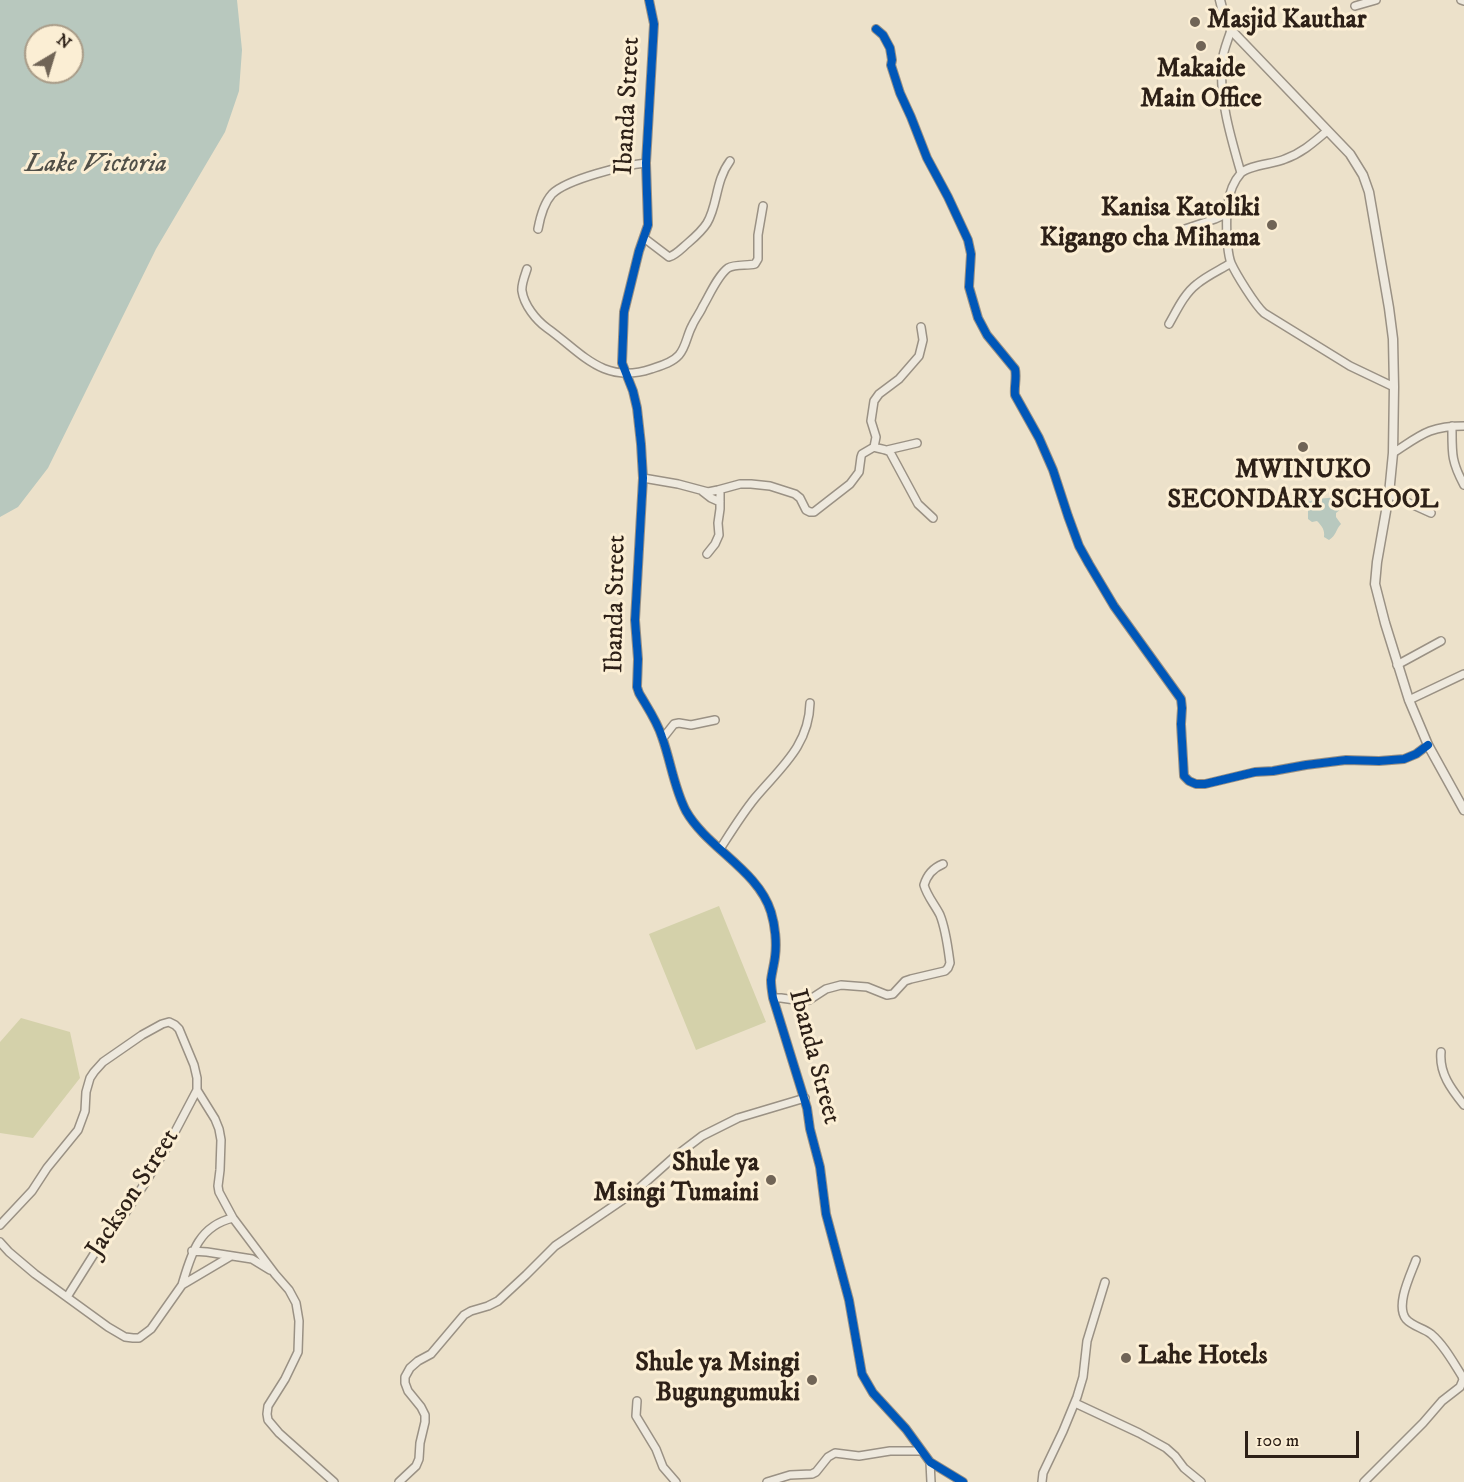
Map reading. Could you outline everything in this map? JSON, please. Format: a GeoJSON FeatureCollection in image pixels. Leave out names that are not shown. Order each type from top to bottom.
{"type":"FeatureCollection","features":[{"type":"Feature","properties":{"kind":"street","name":"Ibanda Street"},"geometry":{"type":"LineString","coordinates":[[649,0],[654,24],[646,163],[648,225],[624,312],[622,363],[637,408],[643,478],[635,602],[639,659],[637,687],[663,738],[677,789],[686,810],[703,832],[756,885],[771,911],[776,955],[771,979],[772,998],[805,1098],[820,1167],[826,1214],[849,1300],[862,1374],[878,1399],[906,1429],[930,1462]]}},
{"type":"Feature","properties":{"kind":"street"},"geometry":{"type":"LineString","coordinates":[[1220,0],[1231,30],[1350,154],[1357,163],[1369,192],[1393,339],[1394,387],[1393,453],[1389,494],[1377,562],[1376,584],[1379,602],[1408,700],[1428,745],[1462,803]]}},
{"type":"Feature","properties":{"kind":"street"},"geometry":{"type":"LineString","coordinates":[[1354,6],[1376,0]]}},
{"type":"Feature","properties":{"kind":"street"},"geometry":{"type":"LineString","coordinates":[[876,29],[890,48],[891,65],[900,93],[927,158],[968,240],[971,254],[969,287],[978,318],[987,335],[1015,369],[1015,394],[1053,470],[1079,546],[1114,606],[1181,699],[1184,776],[1196,784],[1205,784],[1255,772],[1306,765],[1346,760],[1404,759],[1428,745]]}},
{"type":"Feature","properties":{"kind":"street"},"geometry":{"type":"LineString","coordinates":[[1231,30],[1222,60],[1222,78],[1230,134],[1241,173]]}},
{"type":"Feature","properties":{"kind":"street"},"geometry":{"type":"LineString","coordinates":[[1327,131],[1301,152],[1241,173],[1230,194],[1226,214],[1231,263],[1264,313],[1350,366],[1394,387]]}},
{"type":"Feature","properties":{"kind":"street"},"geometry":{"type":"LineString","coordinates":[[644,238],[669,257],[693,239],[709,221],[720,182],[730,161]]}},
{"type":"Feature","properties":{"kind":"street"},"geometry":{"type":"LineString","coordinates":[[538,229],[547,201],[563,187],[607,171],[646,163]]}},
{"type":"Feature","properties":{"kind":"street"},"geometry":{"type":"LineString","coordinates":[[527,269],[522,290],[532,314],[540,322],[580,356],[602,368],[626,374],[638,373],[678,357],[685,346],[693,323],[727,268],[755,264],[758,259],[758,235],[763,206]]}},
{"type":"Feature","properties":{"kind":"street"},"geometry":{"type":"LineString","coordinates":[[1185,229],[1226,214]]}},
{"type":"Feature","properties":{"kind":"street"},"geometry":{"type":"LineString","coordinates":[[1169,324],[1193,287],[1231,263]]}},
{"type":"Feature","properties":{"kind":"street"},"geometry":{"type":"LineString","coordinates":[[643,478],[712,492],[740,484],[778,488],[795,494],[800,498],[806,510],[813,512],[850,484],[859,472],[862,454],[874,447],[876,437],[871,421],[874,401],[879,394],[899,379],[919,356],[923,340],[921,327]]}},
{"type":"Feature","properties":{"kind":"street"},"geometry":{"type":"LineString","coordinates":[[1452,426],[1452,457],[1456,471],[1464,484]]}},
{"type":"Feature","properties":{"kind":"street"},"geometry":{"type":"LineString","coordinates":[[1393,453],[1426,432],[1440,427],[1464,426]]}},
{"type":"Feature","properties":{"kind":"street"},"geometry":{"type":"LineString","coordinates":[[874,447],[887,450],[917,443]]}},
{"type":"Feature","properties":{"kind":"street"},"geometry":{"type":"LineString","coordinates":[[887,450],[894,458],[918,504],[933,518]]}},
{"type":"Feature","properties":{"kind":"street"},"geometry":{"type":"LineString","coordinates":[[701,490],[720,502]]}},
{"type":"Feature","properties":{"kind":"street"},"geometry":{"type":"LineString","coordinates":[[707,554],[719,535],[720,490]]}},
{"type":"Feature","properties":{"kind":"street"},"geometry":{"type":"LineString","coordinates":[[1389,494],[1431,513]]}},
{"type":"Feature","properties":{"kind":"street"},"geometry":{"type":"LineString","coordinates":[[1397,665],[1441,641]]}},
{"type":"Feature","properties":{"kind":"street"},"geometry":{"type":"LineString","coordinates":[[1408,700],[1464,674]]}},
{"type":"Feature","properties":{"kind":"street"},"geometry":{"type":"LineString","coordinates":[[720,849],[752,801],[795,752],[807,724],[810,703]]}},
{"type":"Feature","properties":{"kind":"street"},"geometry":{"type":"LineString","coordinates":[[663,738],[675,724],[686,726],[715,720]]}},
{"type":"Feature","properties":{"kind":"street"},"geometry":{"type":"LineString","coordinates":[[772,998],[809,1000],[826,989],[841,985],[867,987],[887,995],[893,994],[905,981],[945,971],[950,963],[944,926],[924,885],[930,873],[943,864]]}},
{"type":"Feature","properties":{"kind":"street"},"geometry":{"type":"LineString","coordinates":[[0,1225],[32,1191],[47,1168],[78,1130],[85,1111],[86,1092],[94,1072],[103,1062],[142,1035],[162,1024],[176,1025],[194,1065],[197,1089],[219,1129],[221,1140],[219,1192],[233,1218],[289,1290],[296,1303],[299,1321],[298,1352],[293,1365],[268,1406],[268,1420],[279,1433],[334,1482]]}},
{"type":"Feature","properties":{"kind":"street"},"geometry":{"type":"LineString","coordinates":[[1441,1052],[1441,1066],[1446,1080],[1464,1105]]}},
{"type":"Feature","properties":{"kind":"street","name":"Jackson Street"},"geometry":{"type":"LineString","coordinates":[[67,1297],[111,1227],[124,1215],[147,1180],[197,1089]]}},
{"type":"Feature","properties":{"kind":"street"},"geometry":{"type":"LineString","coordinates":[[399,1482],[416,1466],[425,1422],[421,1407],[408,1391],[405,1377],[418,1361],[436,1350],[464,1315],[498,1301],[555,1246],[637,1190],[702,1136],[738,1118],[805,1098]]}},
{"type":"Feature","properties":{"kind":"street"},"geometry":{"type":"LineString","coordinates":[[0,1242],[20,1262],[108,1327],[125,1336],[139,1338],[151,1329],[182,1285],[192,1251],[206,1233],[221,1221],[233,1218]]}},
{"type":"Feature","properties":{"kind":"street"},"geometry":{"type":"LineString","coordinates":[[192,1251],[252,1259],[275,1274]]}},
{"type":"Feature","properties":{"kind":"street"},"geometry":{"type":"LineString","coordinates":[[182,1285],[231,1256]]}},
{"type":"Feature","properties":{"kind":"street"},"geometry":{"type":"LineString","coordinates":[[1364,1482],[1463,1382],[1462,1376],[1437,1340],[1404,1315],[1403,1298],[1416,1260]]}},
{"type":"Feature","properties":{"kind":"street"},"geometry":{"type":"LineString","coordinates":[[1041,1482],[1042,1473],[1082,1384],[1087,1341],[1105,1282]]}},
{"type":"Feature","properties":{"kind":"street"},"geometry":{"type":"LineString","coordinates":[[637,1401],[636,1416],[656,1449],[663,1467],[676,1482]]}},
{"type":"Feature","properties":{"kind":"street"},"geometry":{"type":"LineString","coordinates":[[1075,1403],[1166,1448],[1184,1468],[1202,1482]]}},
{"type":"Feature","properties":{"kind":"street"},"geometry":{"type":"LineString","coordinates":[[767,1482],[790,1475],[812,1474],[835,1453],[859,1456],[884,1452],[922,1451]]}},
{"type":"Feature","properties":{"kind":"street"},"geometry":{"type":"LineString","coordinates":[[930,1462],[931,1482]]}},
{"type":"Feature","properties":{"kind":"street"},"geometry":{"type":"LineString","coordinates":[[930,1462],[963,1482]]}},
{"type":"Feature","properties":{"kind":"shaded area"},"geometry":{"type":"Polygon","coordinates":[[[719,906],[766,1022],[696,1050],[649,934],[719,906]]]}},
{"type":"Feature","properties":{"kind":"shaded area"},"geometry":{"type":"Polygon","coordinates":[[[21,1018],[70,1032],[80,1078],[33,1138],[0,1133],[0,1042],[21,1018]]]}},
{"type":"Feature","properties":{"kind":"water","name":"Lake Victoria"},"geometry":{"type":"Polygon","coordinates":[[[0,0],[237,0],[242,50],[239,91],[225,132],[156,249],[48,468],[18,507],[0,517],[0,0]]]}},
{"type":"Feature","properties":{"kind":"water"},"geometry":{"type":"Polygon","coordinates":[[[1339,497],[1346,505],[1336,513],[1341,524],[1329,540],[1324,537],[1323,528],[1317,521],[1312,522],[1308,519],[1308,502],[1339,497]]]}},
{"type":"Feature","properties":{"kind":"cycle path"},"geometry":{"type":"LineString","coordinates":[[649,0],[654,24],[646,163],[648,225],[624,312],[622,363],[637,408],[643,478],[635,620],[638,659],[637,687],[660,731],[678,793],[686,811],[706,836],[755,884],[771,912],[776,940],[771,980],[773,998],[807,1108],[820,1167],[826,1214],[849,1300],[862,1374],[873,1393],[906,1429],[930,1462],[963,1482]]}},
{"type":"Feature","properties":{"kind":"cycle path"},"geometry":{"type":"LineString","coordinates":[[876,29],[883,35],[890,48],[891,65],[900,93],[927,158],[968,240],[971,254],[969,287],[978,318],[987,335],[1015,369],[1015,395],[1039,438],[1053,470],[1079,546],[1114,606],[1181,699],[1184,776],[1196,784],[1205,784],[1255,772],[1306,765],[1346,760],[1404,759],[1428,745]]}},
{"type":"Feature","properties":{"kind":"place","name":"Masjid Kauthar"},"geometry":{"type":"Point","coordinates":[1195,22]}},
{"type":"Feature","properties":{"kind":"place","name":"Makaide Main Office"},"geometry":{"type":"Point","coordinates":[1201,46]}},
{"type":"Feature","properties":{"kind":"place","name":"Kanisa Katoliki Kigango cha Mihama"},"geometry":{"type":"Point","coordinates":[1272,225]}},
{"type":"Feature","properties":{"kind":"place","name":"MWINUKO SECONDARY SCHOOL"},"geometry":{"type":"Point","coordinates":[1303,447]}},
{"type":"Feature","properties":{"kind":"place","name":"Shule ya Msingi Tumaini"},"geometry":{"type":"Point","coordinates":[771,1180]}},
{"type":"Feature","properties":{"kind":"place","name":"Lahe Hotels"},"geometry":{"type":"Point","coordinates":[1126,1358]}},
{"type":"Feature","properties":{"kind":"place","name":"Shule ya Msingi Bugungumuki"},"geometry":{"type":"Point","coordinates":[812,1380]}}]}
